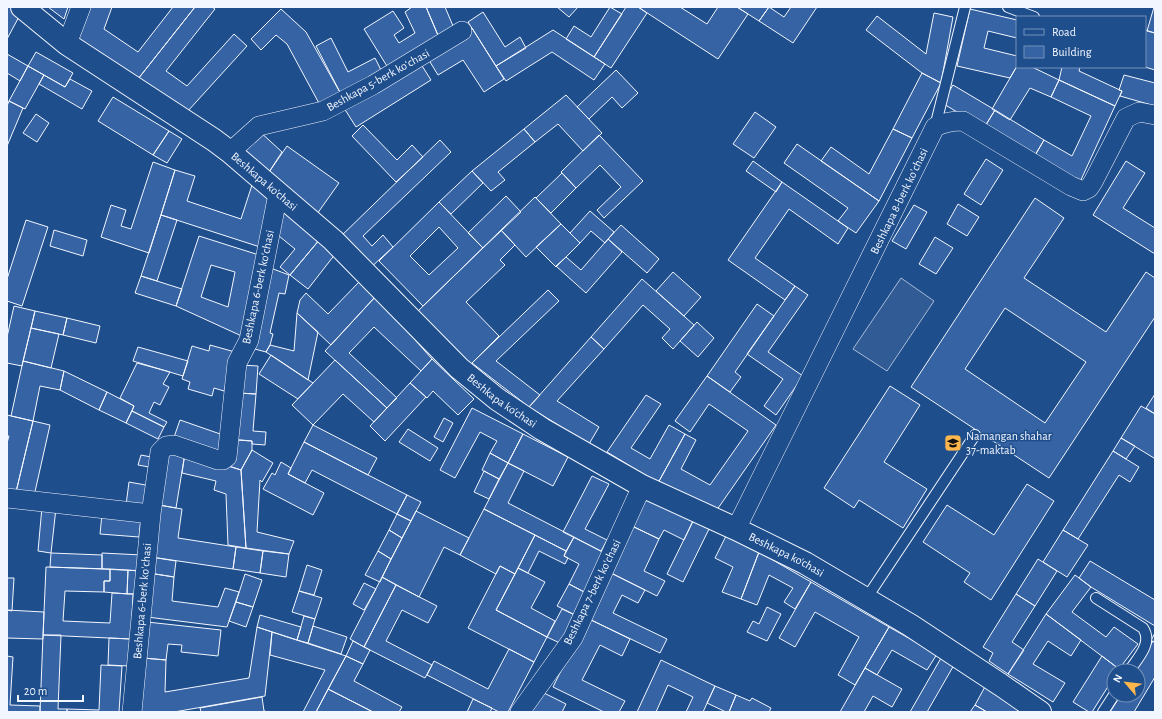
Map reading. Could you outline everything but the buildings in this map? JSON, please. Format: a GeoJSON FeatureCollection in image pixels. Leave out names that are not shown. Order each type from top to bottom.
{"type":"FeatureCollection","features":[{"type":"Feature","properties":{"kind":"street","name":"Beshkapa ko'chasi"},"geometry":{"type":"LineString","coordinates":[[22,7],[67,44],[230,152],[333,240],[459,368],[497,399],[542,429],[642,486],[805,562],[910,625],[1040,712]]}},
{"type":"Feature","properties":{"kind":"street"},"geometry":{"type":"LineString","coordinates":[[67,44],[81,7]]}},
{"type":"Feature","properties":{"kind":"street","name":"Beshkapa 5-berk koʻchasi"},"geometry":{"type":"LineString","coordinates":[[230,152],[259,126],[323,111],[373,85],[462,31]]}},
{"type":"Feature","properties":{"kind":"street"},"geometry":{"type":"LineString","coordinates":[[935,127],[945,122],[963,122],[1071,186],[1083,191],[1089,188],[1093,182],[1126,118],[1139,112],[1155,115]]}},
{"type":"Feature","properties":{"kind":"street","name":"Beshkapa 8-berk koʼchasi"},"geometry":{"type":"LineString","coordinates":[[736,529],[935,127]]}},
{"type":"Feature","properties":{"kind":"street","name":"Beshkapa 6-berk koʻchasi"},"geometry":{"type":"LineString","coordinates":[[132,712],[150,514],[160,452],[166,446],[174,445],[218,460],[223,460],[227,457],[237,363],[249,340],[278,194]]}},
{"type":"Feature","properties":{"kind":"street","name":"Beshkapa 7-berk koʻchasi"},"geometry":{"type":"LineString","coordinates":[[520,712],[572,638],[642,486]]}},
{"type":"Feature","properties":{"kind":"street"},"geometry":{"type":"LineString","coordinates":[[7,498],[150,514]]}},
{"type":"Feature","properties":{"kind":"lane"},"geometry":{"type":"LineString","coordinates":[[935,127],[965,7]]}},
{"type":"Feature","properties":{"kind":"lane"},"geometry":{"type":"LineString","coordinates":[[1008,7],[1031,16]]}},
{"type":"Feature","properties":{"kind":"lane"},"geometry":{"type":"LineString","coordinates":[[866,599],[975,435]]}},
{"type":"Feature","properties":{"kind":"lane"},"geometry":{"type":"LineString","coordinates":[[1096,598],[1143,628],[1146,633],[1148,639],[1135,663]]}},
{"type":"Feature","properties":{"kind":"lane"},"geometry":{"type":"LineString","coordinates":[[1103,712],[1109,703]]}},
{"type":"Feature","properties":{"kind":"shaded area"},"geometry":{"type":"Polygon","coordinates":[[[901,278],[934,301],[887,371],[853,349],[901,278]]]}},
{"type":"Feature","properties":{"kind":"place","name":"Namangan shahar 37-maktab"},"geometry":{"type":"Point","coordinates":[953,443]}}]}
